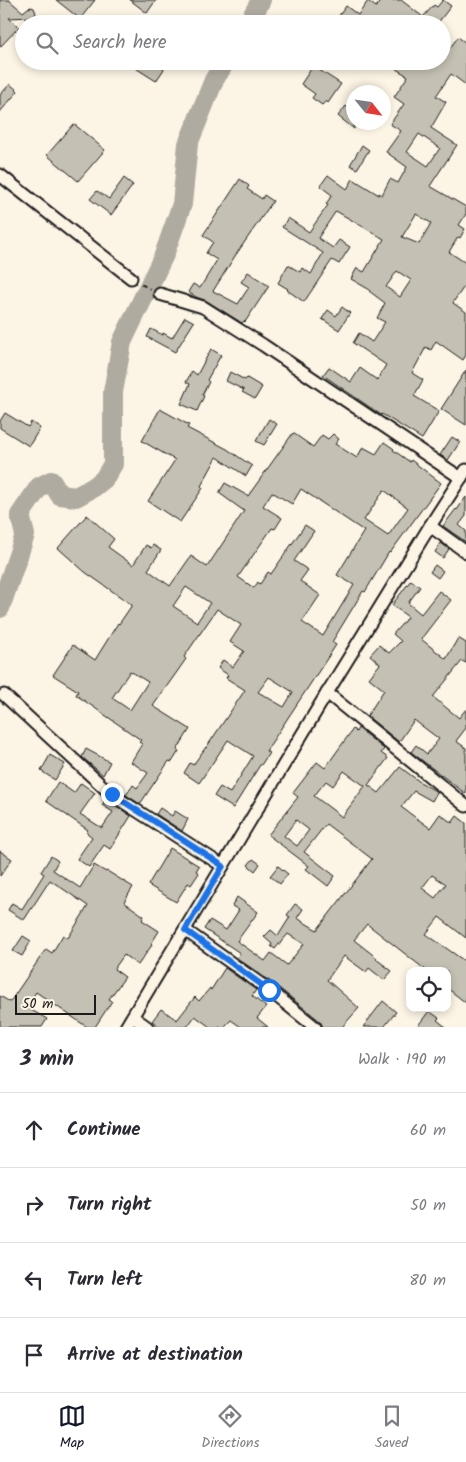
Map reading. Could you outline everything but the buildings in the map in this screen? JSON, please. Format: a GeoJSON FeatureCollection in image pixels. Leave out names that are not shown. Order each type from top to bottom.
{"type":"FeatureCollection","features":[{"type":"Feature","properties":{"kind":"street"},"geometry":{"type":"LineString","coordinates":[[0,176],[130,278]]}},
{"type":"Feature","properties":{"kind":"street"},"geometry":{"type":"LineString","coordinates":[[126,1027],[327,693],[464,474],[203,307],[160,294]]}},
{"type":"Feature","properties":{"kind":"street"},"geometry":{"type":"LineString","coordinates":[[430,526],[466,552]]}},
{"type":"Feature","properties":{"kind":"street"},"geometry":{"type":"LineString","coordinates":[[327,693],[466,806]]}},
{"type":"Feature","properties":{"kind":"street"},"geometry":{"type":"LineString","coordinates":[[4,696],[112,794],[223,866]]}},
{"type":"Feature","properties":{"kind":"street"},"geometry":{"type":"LineString","coordinates":[[185,930],[269,990],[315,1027]]}},
{"type":"Feature","properties":{"kind":"street"},"geometry":{"type":"LineString","coordinates":[[132,1017],[147,1027]]}},
{"type":"Feature","properties":{"kind":"path"},"geometry":{"type":"LineString","coordinates":[[130,278],[160,294]]}},
{"type":"Feature","properties":{"kind":"waterway"},"geometry":{"type":"LineString","coordinates":[[253,15],[261,0]]}},
{"type":"Feature","properties":{"kind":"waterway"},"geometry":{"type":"LineString","coordinates":[[0,608],[25,535],[20,515],[39,487],[51,481],[60,495],[76,497],[104,479],[113,464],[113,392],[122,342],[164,255],[182,204],[188,144],[214,80],[220,70]]}},
{"type":"Feature","properties":{"kind":"route"},"geometry":{"type":"LineString","coordinates":[[112,794],[223,866],[185,930],[269,990]]}}]}
